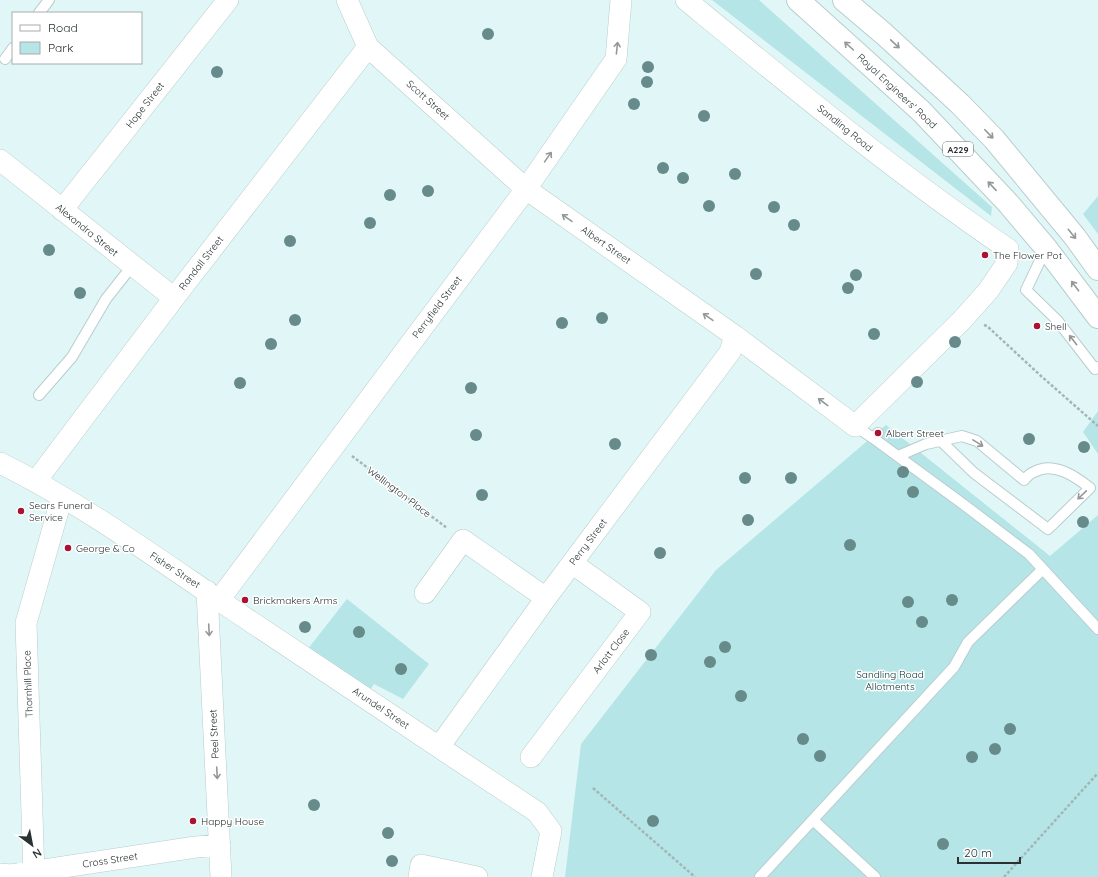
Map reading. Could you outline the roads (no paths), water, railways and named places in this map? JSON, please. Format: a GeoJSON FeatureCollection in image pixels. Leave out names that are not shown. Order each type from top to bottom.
{"type":"FeatureCollection","features":[{"type":"Feature","properties":{"kind":"highway","name":"Royal Engineers' Road"},"geometry":{"type":"LineString","coordinates":[[798,0],[922,111],[1007,202],[1046,248],[1098,317]]}},
{"type":"Feature","properties":{"kind":"highway"},"geometry":{"type":"LineString","coordinates":[[844,0],[884,34],[960,104],[994,139],[1075,237],[1098,269]]}},
{"type":"Feature","properties":{"kind":"street","name":"Hope Street"},"geometry":{"type":"LineString","coordinates":[[62,210],[228,0]]}},
{"type":"Feature","properties":{"kind":"street","name":"Scott Street"},"geometry":{"type":"LineString","coordinates":[[347,0],[368,47],[526,189]]}},
{"type":"Feature","properties":{"kind":"street","name":"Perryfield Street"},"geometry":{"type":"LineString","coordinates":[[213,595],[335,444],[526,189],[616,59],[621,0]]}},
{"type":"Feature","properties":{"kind":"street","name":"Sandling Road"},"geometry":{"type":"LineString","coordinates":[[686,0],[871,149],[1008,249],[1008,264],[988,291],[962,320],[855,426]]}},
{"type":"Feature","properties":{"kind":"street","name":"Randall Street"},"geometry":{"type":"LineString","coordinates":[[36,481],[174,298],[368,47]]}},
{"type":"Feature","properties":{"kind":"street","name":"Alexandra Street"},"geometry":{"type":"LineString","coordinates":[[0,160],[174,298]]}},
{"type":"Feature","properties":{"kind":"street","name":"Albert Street"},"geometry":{"type":"LineString","coordinates":[[526,189],[735,336],[855,426]]}},
{"type":"Feature","properties":{"kind":"street","name":"Perry Street"},"geometry":{"type":"LineString","coordinates":[[439,747],[546,598],[730,352],[735,336]]}},
{"type":"Feature","properties":{"kind":"street","name":"Fisher Street"},"geometry":{"type":"LineString","coordinates":[[0,463],[36,481],[62,497],[213,595]]}},
{"type":"Feature","properties":{"kind":"street","name":"Thornhill Place"},"geometry":{"type":"LineString","coordinates":[[34,874],[26,623],[62,497]]}},
{"type":"Feature","properties":{"kind":"street"},"geometry":{"type":"LineString","coordinates":[[424,593],[463,540],[546,598]]}},
{"type":"Feature","properties":{"kind":"street","name":"Arlott Close"},"geometry":{"type":"LineString","coordinates":[[531,757],[640,612],[572,563]]}},
{"type":"Feature","properties":{"kind":"street","name":"Arundel Street"},"geometry":{"type":"LineString","coordinates":[[213,595],[536,812],[551,831],[542,877]]}},
{"type":"Feature","properties":{"kind":"street","name":"Peel Street"},"geometry":{"type":"LineString","coordinates":[[213,595],[222,877]]}},
{"type":"Feature","properties":{"kind":"street","name":"Cross Street"},"geometry":{"type":"LineString","coordinates":[[0,874],[34,874],[196,847],[220,845]]}},
{"type":"Feature","properties":{"kind":"street"},"geometry":{"type":"LineString","coordinates":[[419,877],[421,865],[477,877]]}},
{"type":"Feature","properties":{"kind":"lane"},"geometry":{"type":"LineString","coordinates":[[40,12],[49,0]]}},
{"type":"Feature","properties":{"kind":"lane"},"geometry":{"type":"LineString","coordinates":[[5,59],[12,49]]}},
{"type":"Feature","properties":{"kind":"lane"},"geometry":{"type":"LineString","coordinates":[[1046,248],[1026,290],[1057,320],[1095,369],[1098,367]]}},
{"type":"Feature","properties":{"kind":"lane"},"geometry":{"type":"LineString","coordinates":[[39,395],[72,357],[106,299],[132,266]]}},
{"type":"Feature","properties":{"kind":"lane"},"geometry":{"type":"LineString","coordinates":[[855,426],[875,436],[888,451],[898,456],[1029,554],[1098,629]]}},
{"type":"Feature","properties":{"kind":"lane"},"geometry":{"type":"LineString","coordinates":[[898,456],[926,444],[962,436],[977,441],[1024,480],[1034,472],[1044,469],[1059,470],[1075,476],[1090,488],[1048,528],[974,473],[941,441]]}},
{"type":"Feature","properties":{"kind":"lane"},"geometry":{"type":"LineString","coordinates":[[760,877],[954,667],[968,642],[1043,569]]}},
{"type":"Feature","properties":{"kind":"lane"},"geometry":{"type":"LineString","coordinates":[[813,820],[875,877]]}},
{"type":"Feature","properties":{"kind":"place","name":"The Flower Pot"},"geometry":{"type":"Point","coordinates":[985,255]}},
{"type":"Feature","properties":{"kind":"place","name":"Shell"},"geometry":{"type":"Point","coordinates":[1037,326]}},
{"type":"Feature","properties":{"kind":"place","name":"Albert Street"},"geometry":{"type":"Point","coordinates":[878,433]}},
{"type":"Feature","properties":{"kind":"place","name":"Sears Funeral Service"},"geometry":{"type":"Point","coordinates":[21,511]}},
{"type":"Feature","properties":{"kind":"place","name":"George & Co"},"geometry":{"type":"Point","coordinates":[68,548]}},
{"type":"Feature","properties":{"kind":"place","name":"Brickmakers Arms"},"geometry":{"type":"Point","coordinates":[245,600]}},
{"type":"Feature","properties":{"kind":"place","name":"Happy House"},"geometry":{"type":"Point","coordinates":[193,821]}},
{"type":"Feature","properties":{"kind":"park label","name":"Sandling Road Allotments"},"geometry":{"type":"Point","coordinates":[890,680]}}]}
